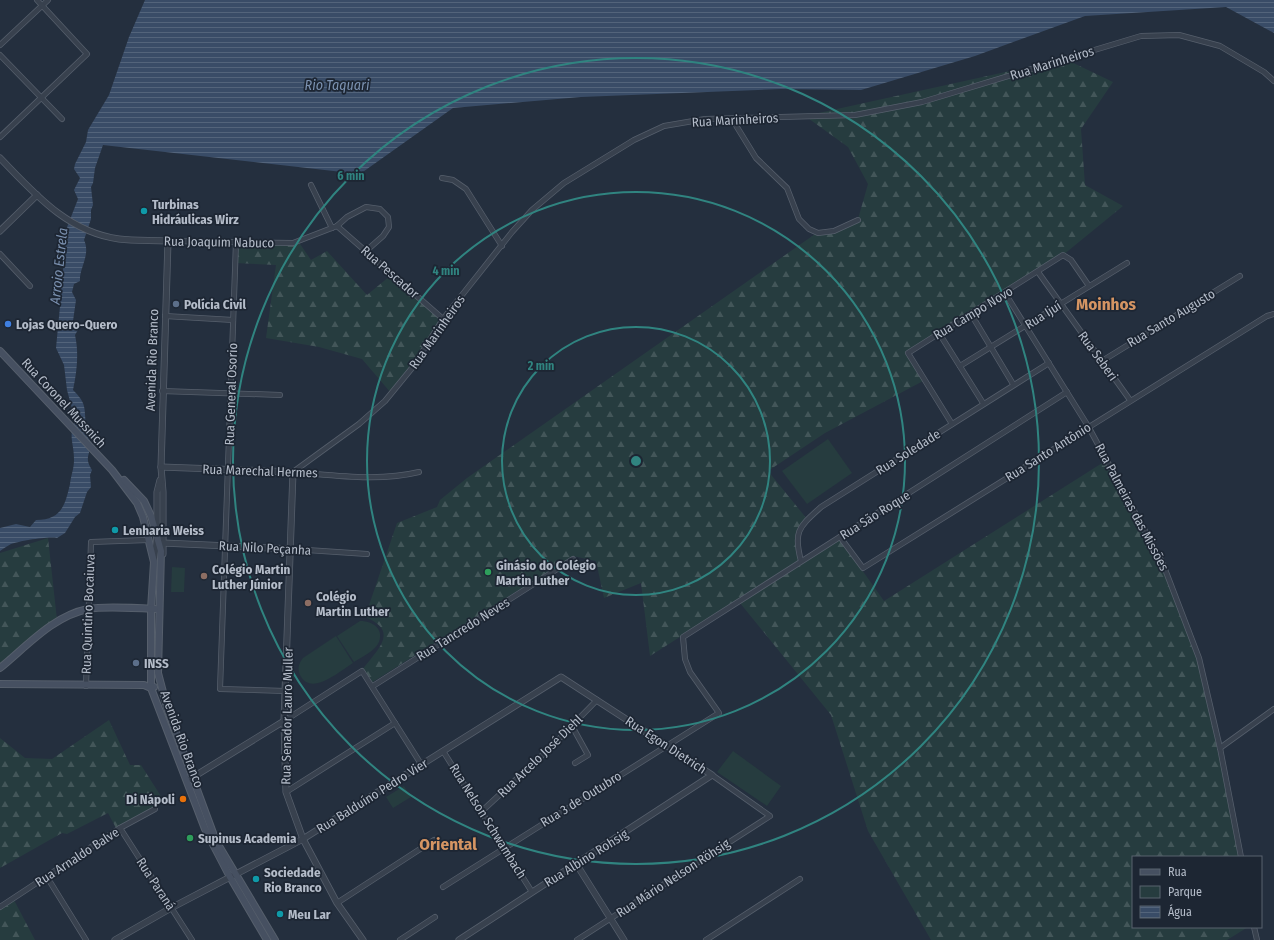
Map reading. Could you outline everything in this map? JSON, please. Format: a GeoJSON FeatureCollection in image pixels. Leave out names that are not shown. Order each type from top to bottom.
{"type":"FeatureCollection","features":[{"type":"Feature","properties":{"kind":"main road","name":"Rua Coronel Mussnich"},"geometry":{"type":"LineString","coordinates":[[0,351],[112,470],[137,503],[154,562]]}},
{"type":"Feature","properties":{"kind":"main road","name":"Rua Coronel Mussnich"},"geometry":{"type":"LineString","coordinates":[[112,470],[131,485],[144,501],[158,537],[162,562]]}},
{"type":"Feature","properties":{"kind":"main road","name":"Avenida Rio Branco"},"geometry":{"type":"LineString","coordinates":[[154,562],[158,674],[160,684],[205,828],[233,876],[267,940]]}},
{"type":"Feature","properties":{"kind":"main road","name":"Avenida Rio Branco"},"geometry":{"type":"LineString","coordinates":[[162,562],[155,609],[152,688],[189,779]]}},
{"type":"Feature","properties":{"kind":"main road"},"geometry":{"type":"LineString","coordinates":[[0,668],[59,620],[89,609],[155,609]]}},
{"type":"Feature","properties":{"kind":"main road"},"geometry":{"type":"LineString","coordinates":[[0,684],[86,686],[144,685],[152,688],[160,684]]}},
{"type":"Feature","properties":{"kind":"main road","name":"Avenida Rio Branco"},"geometry":{"type":"LineString","coordinates":[[233,876],[275,940]]}},
{"type":"Feature","properties":{"kind":"street"},"geometry":{"type":"LineString","coordinates":[[0,137],[87,54],[37,0]]}},
{"type":"Feature","properties":{"kind":"street"},"geometry":{"type":"LineString","coordinates":[[0,45],[48,0]]}},
{"type":"Feature","properties":{"kind":"street","name":"Rua Marinheiros"},"geometry":{"type":"LineString","coordinates":[[293,472],[359,424],[385,401],[412,368],[443,319],[517,227],[544,199],[564,183],[634,140],[664,126],[705,120],[855,115],[922,102],[1141,36],[1179,35],[1220,46],[1264,72],[1274,81]]}},
{"type":"Feature","properties":{"kind":"street"},"geometry":{"type":"LineString","coordinates":[[0,55],[41,99],[62,118]]}},
{"type":"Feature","properties":{"kind":"street"},"geometry":{"type":"LineString","coordinates":[[732,119],[756,158],[787,188],[799,219],[809,229],[818,233],[834,231],[858,220]]}},
{"type":"Feature","properties":{"kind":"street","name":"Rua Joaquim Nabuco"},"geometry":{"type":"LineString","coordinates":[[0,158],[36,195],[59,215],[98,233],[118,238],[168,241],[293,243],[337,226],[347,216],[366,207],[380,209],[388,217],[389,227],[384,236],[366,251]]}},
{"type":"Feature","properties":{"kind":"street"},"geometry":{"type":"LineString","coordinates":[[442,178],[453,180],[466,189],[502,246]]}},
{"type":"Feature","properties":{"kind":"street"},"geometry":{"type":"LineString","coordinates":[[311,185],[332,228]]}},
{"type":"Feature","properties":{"kind":"street"},"geometry":{"type":"LineString","coordinates":[[0,231],[36,195]]}},
{"type":"Feature","properties":{"kind":"street","name":"Rua Pescador"},"geometry":{"type":"LineString","coordinates":[[337,226],[443,319]]}},
{"type":"Feature","properties":{"kind":"street","name":"Avenida Rio Branco"},"geometry":{"type":"LineString","coordinates":[[154,562],[158,537],[157,492],[161,467],[162,391],[168,241]]}},
{"type":"Feature","properties":{"kind":"street","name":"Rua General Osorio"},"geometry":{"type":"LineString","coordinates":[[236,242],[220,689],[285,691]]}},
{"type":"Feature","properties":{"kind":"street"},"geometry":{"type":"LineString","coordinates":[[0,254],[30,286]]}},
{"type":"Feature","properties":{"kind":"street","name":"Rua Campo Novo"},"geometry":{"type":"LineString","coordinates":[[952,424],[908,353],[1063,256],[1071,260],[1089,286]]}},
{"type":"Feature","properties":{"kind":"street","name":"Rua Ijuí"},"geometry":{"type":"LineString","coordinates":[[960,366],[1127,263]]}},
{"type":"Feature","properties":{"kind":"street","name":"Rua Seberi"},"geometry":{"type":"LineString","coordinates":[[1038,272],[1130,400]]}},
{"type":"Feature","properties":{"kind":"street","name":"Rua Santo Augusto"},"geometry":{"type":"LineString","coordinates":[[1102,360],[1240,276]]}},
{"type":"Feature","properties":{"kind":"street","name":"Rua Palmeiras das Missões"},"geometry":{"type":"LineString","coordinates":[[1005,293],[1088,426],[1164,564],[1199,658],[1220,748],[1241,856]]}},
{"type":"Feature","properties":{"kind":"street"},"geometry":{"type":"LineString","coordinates":[[971,314],[1014,384]]}},
{"type":"Feature","properties":{"kind":"street","name":"Rua Santo Antônio"},"geometry":{"type":"LineString","coordinates":[[840,537],[863,568],[1130,400],[1267,316],[1274,314]]}},
{"type":"Feature","properties":{"kind":"street"},"geometry":{"type":"LineString","coordinates":[[165,316],[233,320]]}},
{"type":"Feature","properties":{"kind":"street"},"geometry":{"type":"LineString","coordinates":[[939,333],[983,403]]}},
{"type":"Feature","properties":{"kind":"street","name":"Rua Soledade"},"geometry":{"type":"LineString","coordinates":[[801,561],[796,543],[801,525],[821,507],[983,403],[1049,363]]}},
{"type":"Feature","properties":{"kind":"street"},"geometry":{"type":"LineString","coordinates":[[162,391],[280,395]]}},
{"type":"Feature","properties":{"kind":"street","name":"Rua São Roque"},"geometry":{"type":"LineString","coordinates":[[719,713],[690,672],[685,659],[683,637],[1067,392]]}},
{"type":"Feature","properties":{"kind":"street","name":"Rua Marechal Hermes"},"geometry":{"type":"LineString","coordinates":[[161,467],[293,472],[359,477],[399,476],[419,472]]}},
{"type":"Feature","properties":{"kind":"street","name":"Rua Senador Lauro Muller"},"geometry":{"type":"LineString","coordinates":[[293,472],[292,549],[284,720],[286,792],[303,839],[337,903],[363,940]]}},
{"type":"Feature","properties":{"kind":"street","name":"Avenida Rio Branco"},"geometry":{"type":"LineString","coordinates":[[160,479],[163,492],[162,562]]}},
{"type":"Feature","properties":{"kind":"street","name":"Rua Quintino Bocaiuva"},"geometry":{"type":"LineString","coordinates":[[86,686],[90,542],[148,540]]}},
{"type":"Feature","properties":{"kind":"street","name":"Rua Nilo Peçanha"},"geometry":{"type":"LineString","coordinates":[[163,543],[367,554]]}},
{"type":"Feature","properties":{"kind":"street","name":"Rua Tancredo Neves"},"geometry":{"type":"LineString","coordinates":[[373,686],[573,559]]}},
{"type":"Feature","properties":{"kind":"street"},"geometry":{"type":"LineString","coordinates":[[189,779],[362,671],[373,686],[421,764]]}},
{"type":"Feature","properties":{"kind":"street","name":"Rua Egon Dietrich"},"geometry":{"type":"LineString","coordinates":[[561,678],[712,775],[770,816]]}},
{"type":"Feature","properties":{"kind":"street","name":"Rua Balduíno Pedro Vier"},"geometry":{"type":"LineString","coordinates":[[115,940],[171,908],[303,839],[561,678]]}},
{"type":"Feature","properties":{"kind":"street","name":"Rua Arcelo José Diehl"},"geometry":{"type":"LineString","coordinates":[[482,811],[550,748],[597,700]]}},
{"type":"Feature","properties":{"kind":"street"},"geometry":{"type":"LineString","coordinates":[[1220,748],[1274,709]]}},
{"type":"Feature","properties":{"kind":"street","name":"Rua 3 de Outubro"},"geometry":{"type":"LineString","coordinates":[[443,887],[504,847],[719,713]]}},
{"type":"Feature","properties":{"kind":"street"},"geometry":{"type":"LineString","coordinates":[[286,792],[395,723]]}},
{"type":"Feature","properties":{"kind":"street"},"geometry":{"type":"LineString","coordinates":[[572,726],[588,755],[575,763]]}},
{"type":"Feature","properties":{"kind":"street","name":"Rua Nelson Schwambach"},"geometry":{"type":"LineString","coordinates":[[443,751],[532,892]]}},
{"type":"Feature","properties":{"kind":"street","name":"Rua Albino Rohsig"},"geometry":{"type":"LineString","coordinates":[[459,940],[532,892],[577,865],[712,775]]}},
{"type":"Feature","properties":{"kind":"street","name":"Rua Arnaldo Balve"},"geometry":{"type":"LineString","coordinates":[[0,907],[120,828],[155,809]]}},
{"type":"Feature","properties":{"kind":"street","name":"Rua Mário Nelson Röhsig"},"geometry":{"type":"LineString","coordinates":[[577,940],[770,816]]}},
{"type":"Feature","properties":{"kind":"street","name":"Rua Paraná"},"geometry":{"type":"LineString","coordinates":[[120,828],[192,940]]}},
{"type":"Feature","properties":{"kind":"street"},"geometry":{"type":"LineString","coordinates":[[337,903],[434,840]]}},
{"type":"Feature","properties":{"kind":"street"},"geometry":{"type":"LineString","coordinates":[[577,865],[624,940]]}},
{"type":"Feature","properties":{"kind":"street"},"geometry":{"type":"LineString","coordinates":[[47,877],[86,940]]}},
{"type":"Feature","properties":{"kind":"street"},"geometry":{"type":"LineString","coordinates":[[706,940],[800,879]]}},
{"type":"Feature","properties":{"kind":"street"},"geometry":{"type":"LineString","coordinates":[[400,940],[434,917]]}},
{"type":"Feature","properties":{"kind":"street"},"geometry":{"type":"LineString","coordinates":[[1254,928],[1257,940]]}},
{"type":"Feature","properties":{"kind":"green space"},"geometry":{"type":"Polygon","coordinates":[[[1065,59],[1113,82],[1081,129],[1085,185],[1123,206],[1063,255],[908,352],[925,380],[825,433],[768,471],[807,519],[797,542],[801,560],[650,656],[641,583],[604,598],[596,561],[573,556],[371,683],[362,670],[379,648],[383,641],[384,634],[382,628],[376,622],[365,617],[397,523],[437,507],[440,500],[467,478],[818,232],[834,231],[858,219],[868,184],[848,147],[805,116],[1065,59]]]}},
{"type":"Feature","properties":{"kind":"green space"},"geometry":{"type":"Polygon","coordinates":[[[298,241],[311,260],[327,251],[367,295],[390,276],[443,319],[412,368],[391,393],[362,359],[319,347],[266,338],[276,265],[235,263],[236,242],[298,241]]]}},
{"type":"Feature","properties":{"kind":"green space"},"geometry":{"type":"Polygon","coordinates":[[[828,439],[852,473],[807,504],[782,471],[828,439]]]}},
{"type":"Feature","properties":{"kind":"green space"},"geometry":{"type":"Polygon","coordinates":[[[1107,460],[1158,551],[1191,635],[1211,708],[1241,856],[1132,856],[1132,928],[1246,928],[1227,940],[931,940],[868,831],[831,715],[740,603],[840,539],[884,601],[1107,460]]]}},
{"type":"Feature","properties":{"kind":"green space"},"geometry":{"type":"Polygon","coordinates":[[[48,538],[57,620],[0,666],[0,553],[48,538]]]}},
{"type":"Feature","properties":{"kind":"green space"},"geometry":{"type":"Polygon","coordinates":[[[172,567],[185,568],[184,592],[171,592],[172,567]]]}},
{"type":"Feature","properties":{"kind":"green space"},"geometry":{"type":"Polygon","coordinates":[[[360,621],[369,622],[376,626],[380,633],[380,637],[375,648],[354,662],[337,636],[360,621]]]}},
{"type":"Feature","properties":{"kind":"green space"},"geometry":{"type":"Polygon","coordinates":[[[336,636],[353,663],[326,680],[318,683],[311,684],[305,681],[300,675],[299,670],[299,666],[303,658],[336,636]]]}},
{"type":"Feature","properties":{"kind":"green space"},"geometry":{"type":"Polygon","coordinates":[[[109,720],[130,765],[141,765],[164,801],[116,828],[108,813],[67,834],[62,833],[0,868],[0,738],[25,758],[52,759],[109,720]]]}},
{"type":"Feature","properties":{"kind":"green space"},"geometry":{"type":"Polygon","coordinates":[[[733,751],[781,786],[767,806],[717,772],[733,751]]]}},
{"type":"Feature","properties":{"kind":"green space"},"geometry":{"type":"Polygon","coordinates":[[[404,786],[411,797],[393,808],[386,797],[404,786]]]}},
{"type":"Feature","properties":{"kind":"green space"},"geometry":{"type":"Polygon","coordinates":[[[14,900],[35,940],[0,940],[0,909],[14,900]]]}},
{"type":"Feature","properties":{"kind":"water","name":"Rio Taquari"},"geometry":{"type":"Polygon","coordinates":[[[145,0],[1274,0],[1274,33],[1226,7],[1085,16],[975,56],[861,90],[781,89],[581,97],[453,108],[360,174],[103,145],[95,168],[91,187],[93,205],[91,210],[91,219],[84,240],[86,246],[86,256],[81,271],[80,281],[74,284],[72,292],[76,300],[73,321],[79,328],[75,335],[77,362],[73,390],[81,399],[85,410],[86,428],[90,441],[88,462],[92,470],[90,475],[91,487],[87,492],[80,513],[75,517],[65,533],[57,538],[41,538],[15,543],[0,551],[0,528],[16,524],[30,527],[36,520],[51,517],[64,505],[68,492],[74,463],[72,431],[75,420],[67,390],[64,365],[56,348],[61,296],[61,279],[64,265],[64,235],[78,199],[74,190],[80,178],[74,169],[86,142],[88,130],[109,95],[129,37],[145,0]]]}},
{"type":"Feature","properties":{"kind":"place","name":"Turbinas Hidráulicas Wirz"},"geometry":{"type":"Point","coordinates":[144,211]}},
{"type":"Feature","properties":{"kind":"place","name":"Polícia Civil"},"geometry":{"type":"Point","coordinates":[176,304]}},
{"type":"Feature","properties":{"kind":"place","name":"Lojas Quero-Quero"},"geometry":{"type":"Point","coordinates":[8,324]}},
{"type":"Feature","properties":{"kind":"place","name":"Lenharia Weiss"},"geometry":{"type":"Point","coordinates":[115,530]}},
{"type":"Feature","properties":{"kind":"place","name":"Ginásio do Colégio Martin Luther"},"geometry":{"type":"Point","coordinates":[488,572]}},
{"type":"Feature","properties":{"kind":"place","name":"Colégio Martin Luther Júnior"},"geometry":{"type":"Point","coordinates":[204,576]}},
{"type":"Feature","properties":{"kind":"place","name":"Colégio Martin Luther"},"geometry":{"type":"Point","coordinates":[308,603]}},
{"type":"Feature","properties":{"kind":"place","name":"INSS"},"geometry":{"type":"Point","coordinates":[136,663]}},
{"type":"Feature","properties":{"kind":"place","name":"Di Nápoli"},"geometry":{"type":"Point","coordinates":[183,799]}},
{"type":"Feature","properties":{"kind":"place","name":"Supinus Academia"},"geometry":{"type":"Point","coordinates":[190,838]}},
{"type":"Feature","properties":{"kind":"place","name":"Sociedade Rio Branco"},"geometry":{"type":"Point","coordinates":[256,879]}},
{"type":"Feature","properties":{"kind":"place","name":"Meu Lar"},"geometry":{"type":"Point","coordinates":[280,914]}},
{"type":"Feature","properties":{"kind":"district","name":"Moinhos"},"geometry":{"type":"Point","coordinates":[1106,304]}},
{"type":"Feature","properties":{"kind":"district","name":"Oriental"},"geometry":{"type":"Point","coordinates":[448,844]}},
{"type":"Feature","properties":{"kind":"water label","name":"Arroio Estrela"},"geometry":{"type":"Point","coordinates":[59,266]}}]}
